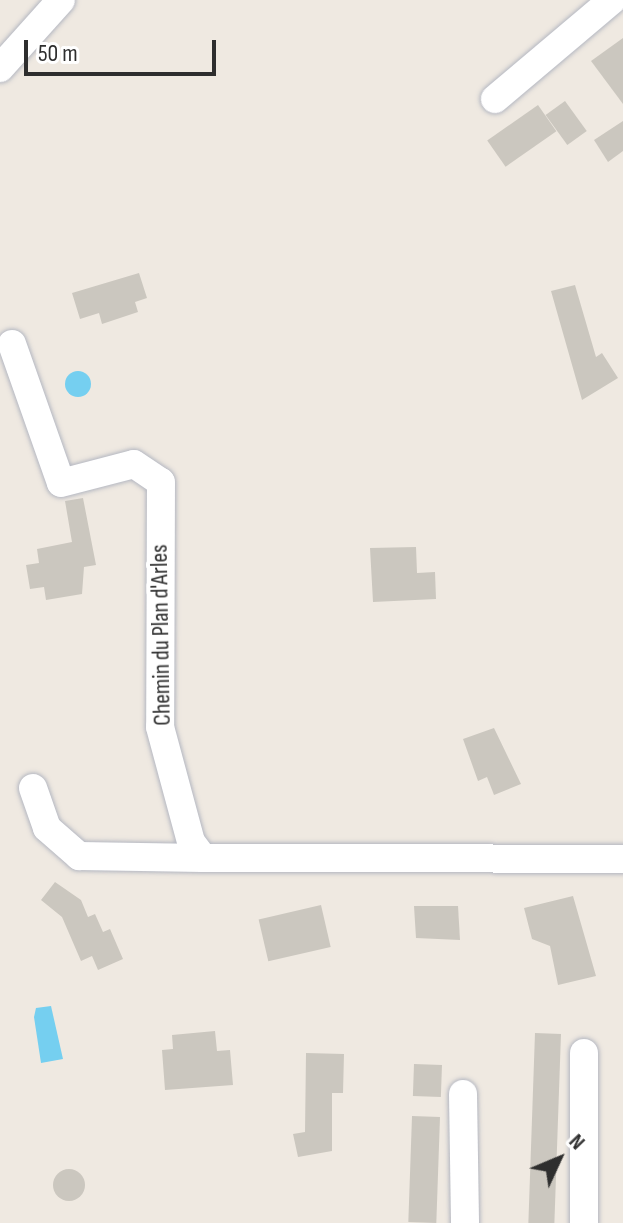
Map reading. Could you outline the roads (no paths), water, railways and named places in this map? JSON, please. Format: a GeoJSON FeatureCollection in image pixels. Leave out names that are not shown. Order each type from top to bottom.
{"type":"FeatureCollection","features":[{"type":"Feature","properties":{"kind":"street"},"geometry":{"type":"LineString","coordinates":[[0,68],[61,0]]}},
{"type":"Feature","properties":{"kind":"street"},"geometry":{"type":"LineString","coordinates":[[495,99],[612,0]]}},
{"type":"Feature","properties":{"kind":"street","name":"Chemin du Plan d'Arles"},"geometry":{"type":"LineString","coordinates":[[12,344],[61,483],[134,464],[161,482],[160,727],[191,842],[203,858]]}},
{"type":"Feature","properties":{"kind":"street"},"geometry":{"type":"LineString","coordinates":[[33,788],[47,828],[79,856],[623,859]]}},
{"type":"Feature","properties":{"kind":"street"},"geometry":{"type":"LineString","coordinates":[[584,1053],[584,1223]]}},
{"type":"Feature","properties":{"kind":"street"},"geometry":{"type":"LineString","coordinates":[[463,1094],[465,1223]]}},
{"type":"Feature","properties":{"kind":"water"},"geometry":{"type":"Polygon","coordinates":[[[78,371],[87,375],[91,384],[87,393],[78,397],[69,393],[65,384],[69,375],[78,371]]]}},
{"type":"Feature","properties":{"kind":"water"},"geometry":{"type":"Polygon","coordinates":[[[51,1006],[63,1059],[41,1063],[34,1017],[36,1008],[51,1006]]]}}]}
